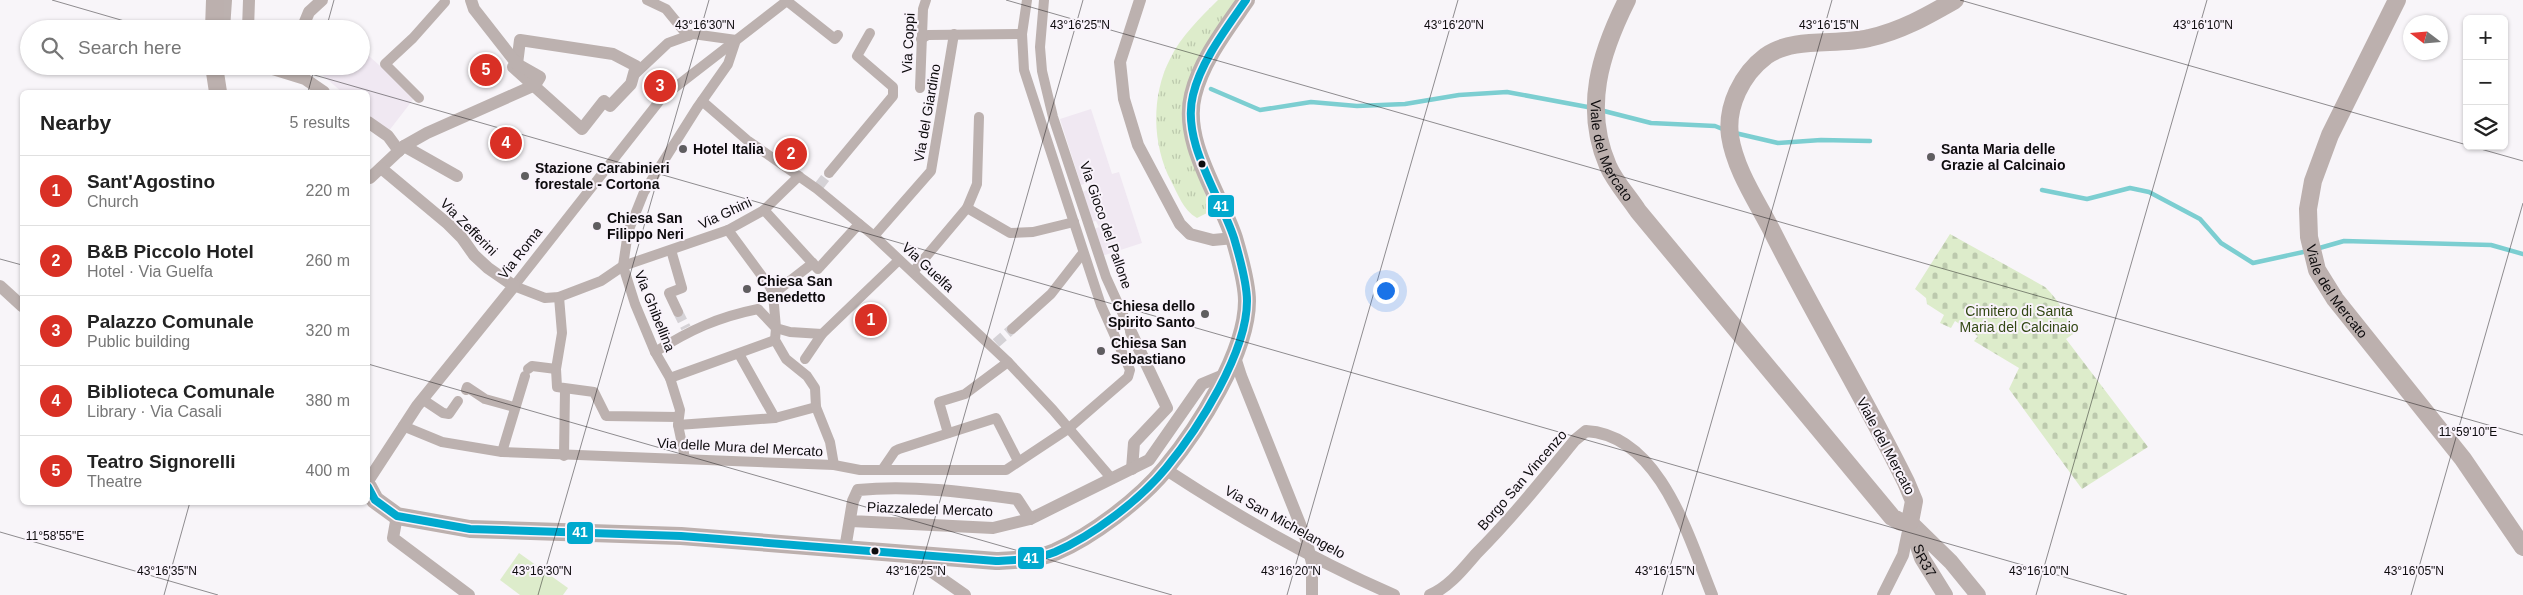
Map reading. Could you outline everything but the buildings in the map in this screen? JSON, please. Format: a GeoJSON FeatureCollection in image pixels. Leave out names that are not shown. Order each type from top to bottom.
{"type":"FeatureCollection","features":[{"type":"Feature","properties":{"kind":"main road"},"geometry":{"type":"LineString","coordinates":[[214,20],[215,0]]}},
{"type":"Feature","properties":{"kind":"main road"},"geometry":{"type":"LineString","coordinates":[[370,491],[375,500],[397,516],[470,529],[681,536],[1004,560],[1027,560],[1054,552],[1089,534],[1127,505],[1165,469],[1194,430],[1226,374],[1246,317],[1247,298],[1234,238],[1193,135],[1192,96],[1204,66],[1246,0]]}},
{"type":"Feature","properties":{"kind":"main road","name":"Viale del Mercato"},"geometry":{"type":"LineString","coordinates":[[1627,0],[1607,48],[1600,73],[1594,111],[1596,133],[1609,168],[1638,211],[1892,517],[1901,522],[1910,522],[1914,500],[1790,268],[1738,165],[1730,135],[1731,112],[1736,95],[1744,80],[1766,56],[1780,49],[1799,45],[1867,39],[1884,34],[1917,22],[1955,0]]}},
{"type":"Feature","properties":{"kind":"main road","name":"Viale del Mercato"},"geometry":{"type":"LineString","coordinates":[[2397,0],[2330,135],[2313,181],[2308,209],[2309,237],[2317,270],[2335,299],[2463,459],[2523,547]]}},
{"type":"Feature","properties":{"kind":"main road"},"geometry":{"type":"LineString","coordinates":[[215,75],[218,90]]}},
{"type":"Feature","properties":{"kind":"street"},"geometry":{"type":"LineString","coordinates":[[225,20],[226,0]]}},
{"type":"Feature","properties":{"kind":"street"},"geometry":{"type":"LineString","coordinates":[[248,20],[249,0]]}},
{"type":"Feature","properties":{"kind":"street"},"geometry":{"type":"LineString","coordinates":[[306,20],[309,12],[322,0]]}},
{"type":"Feature","properties":{"kind":"street"},"geometry":{"type":"LineString","coordinates":[[370,178],[401,148],[447,123],[496,104],[535,85],[540,77],[517,64],[474,9],[471,0]]}},
{"type":"Feature","properties":{"kind":"street"},"geometry":{"type":"LineString","coordinates":[[647,0],[666,5],[688,36]]}},
{"type":"Feature","properties":{"kind":"street"},"geometry":{"type":"LineString","coordinates":[[673,89],[788,0],[835,39],[838,35]]}},
{"type":"Feature","properties":{"kind":"street","name":"Via Coppi"},"geometry":{"type":"LineString","coordinates":[[920,88],[921,39],[926,0]]}},
{"type":"Feature","properties":{"kind":"street"},"geometry":{"type":"LineString","coordinates":[[1012,328],[1052,294],[1084,253],[1024,70],[1022,34],[1026,0]]}},
{"type":"Feature","properties":{"kind":"street","name":"Via Gioco del Pallone"},"geometry":{"type":"LineString","coordinates":[[1044,0],[1040,47],[1042,71],[1053,117],[1106,277],[1167,408],[1134,443],[1132,469]]}},
{"type":"Feature","properties":{"kind":"street"},"geometry":{"type":"LineString","coordinates":[[1140,0],[1120,62],[1124,99],[1138,145],[1180,224],[1190,234],[1213,240],[1234,238]]}},
{"type":"Feature","properties":{"kind":"street"},"geometry":{"type":"LineString","coordinates":[[419,98],[385,64],[413,38],[445,2]]}},
{"type":"Feature","properties":{"kind":"street"},"geometry":{"type":"LineString","coordinates":[[828,173],[893,96],[893,87],[857,56],[870,33]]}},
{"type":"Feature","properties":{"kind":"street"},"geometry":{"type":"LineString","coordinates":[[634,75],[668,43],[688,36],[694,34],[736,40]]}},
{"type":"Feature","properties":{"kind":"street","name":"Via del Giardino"},"geometry":{"type":"LineString","coordinates":[[874,236],[931,171],[954,34]]}},
{"type":"Feature","properties":{"kind":"street"},"geometry":{"type":"LineString","coordinates":[[921,39],[928,35],[1022,34]]}},
{"type":"Feature","properties":{"kind":"street"},"geometry":{"type":"LineString","coordinates":[[517,64],[520,40],[613,54],[636,66],[631,84],[610,106],[604,101],[582,129],[535,85]]}},
{"type":"Feature","properties":{"kind":"street","name":"Via Ghibellina"},"geometry":{"type":"LineString","coordinates":[[689,458],[678,421],[680,410],[670,378],[655,352],[635,304],[623,266],[628,232],[644,192],[728,64],[736,40]]}},
{"type":"Feature","properties":{"kind":"street"},"geometry":{"type":"LineString","coordinates":[[292,75],[305,79],[321,90]]}},
{"type":"Feature","properties":{"kind":"street"},"geometry":{"type":"LineString","coordinates":[[304,75],[305,79]]}},
{"type":"Feature","properties":{"kind":"street","name":"Via Roma"},"geometry":{"type":"LineString","coordinates":[[370,478],[422,399],[661,100]]}},
{"type":"Feature","properties":{"kind":"street","name":"Via Guelfa"},"geometry":{"type":"LineString","coordinates":[[702,101],[748,140],[818,188],[994,345],[1112,479]]}},
{"type":"Feature","properties":{"kind":"street"},"geometry":{"type":"LineString","coordinates":[[913,272],[967,208],[977,184],[978,117]]}},
{"type":"Feature","properties":{"kind":"street"},"geometry":{"type":"LineString","coordinates":[[370,123],[401,148],[457,176]]}},
{"type":"Feature","properties":{"kind":"street","name":"Via Zefferini"},"geometry":{"type":"LineString","coordinates":[[381,168],[448,224],[462,238],[474,255],[488,268],[514,286]]}},
{"type":"Feature","properties":{"kind":"street","name":"Via Ghini"},"geometry":{"type":"LineString","coordinates":[[514,286],[546,298],[559,297],[601,281],[623,266],[728,230],[764,210],[799,176]]}},
{"type":"Feature","properties":{"kind":"street"},"geometry":{"type":"LineString","coordinates":[[967,208],[1010,233],[1033,232],[1074,222]]}},
{"type":"Feature","properties":{"kind":"street"},"geometry":{"type":"LineString","coordinates":[[764,210],[818,269],[859,224]]}},
{"type":"Feature","properties":{"kind":"street"},"geometry":{"type":"LineString","coordinates":[[728,230],[770,286],[773,294],[776,328],[775,340],[786,359],[807,376],[815,388],[816,407],[830,442],[834,465]]}},
{"type":"Feature","properties":{"kind":"street"},"geometry":{"type":"LineString","coordinates":[[671,250],[682,288],[669,293],[678,312]]}},
{"type":"Feature","properties":{"kind":"street","name":"Via delle Mura del Mercato"},"geometry":{"type":"LineString","coordinates":[[403,426],[442,442],[502,452],[564,456],[689,458],[834,465],[860,470],[1006,470],[1068,430],[1128,377],[1130,370],[1101,305],[1084,253]]}},
{"type":"Feature","properties":{"kind":"street"},"geometry":{"type":"LineString","coordinates":[[805,359],[822,334],[899,260]]}},
{"type":"Feature","properties":{"kind":"street"},"geometry":{"type":"LineString","coordinates":[[773,294],[813,263]]}},
{"type":"Feature","properties":{"kind":"street"},"geometry":{"type":"LineString","coordinates":[[0,286],[20,304]]}},
{"type":"Feature","properties":{"kind":"street"},"geometry":{"type":"LineString","coordinates":[[559,297],[562,333],[556,369],[557,387],[565,390],[594,392],[606,416],[678,421],[775,418],[816,407]]}},
{"type":"Feature","properties":{"kind":"street"},"geometry":{"type":"LineString","coordinates":[[655,352],[687,330],[727,315],[758,309],[776,328],[790,332],[822,334]]}},
{"type":"Feature","properties":{"kind":"street"},"geometry":{"type":"LineString","coordinates":[[670,378],[775,340]]}},
{"type":"Feature","properties":{"kind":"street"},"geometry":{"type":"LineString","coordinates":[[739,354],[775,418]]}},
{"type":"Feature","properties":{"kind":"street"},"geometry":{"type":"LineString","coordinates":[[1234,354],[1306,539],[1310,555],[1312,595]]}},
{"type":"Feature","properties":{"kind":"street"},"geometry":{"type":"LineString","coordinates":[[948,433],[939,402],[965,394],[1008,362]]}},
{"type":"Feature","properties":{"kind":"street"},"geometry":{"type":"LineString","coordinates":[[502,452],[526,373],[532,366],[556,369]]}},
{"type":"Feature","properties":{"kind":"street"},"geometry":{"type":"LineString","coordinates":[[1030,520],[1149,460],[1202,384],[1226,374]]}},
{"type":"Feature","properties":{"kind":"street"},"geometry":{"type":"LineString","coordinates":[[466,390],[467,387],[485,399],[514,408]]}},
{"type":"Feature","properties":{"kind":"street"},"geometry":{"type":"LineString","coordinates":[[564,456],[565,390]]}},
{"type":"Feature","properties":{"kind":"street"},"geometry":{"type":"LineString","coordinates":[[422,399],[443,413],[449,414],[458,401]]}},
{"type":"Feature","properties":{"kind":"street"},"geometry":{"type":"LineString","coordinates":[[882,470],[895,451],[996,418],[1018,461]]}},
{"type":"Feature","properties":{"kind":"street","name":"Borgo San Vincenzo"},"geometry":{"type":"LineString","coordinates":[[1430,595],[1439,591],[1461,571],[1517,512],[1575,440],[1586,431],[1599,432],[1627,445],[1656,471],[1689,539],[1712,595]]}},
{"type":"Feature","properties":{"kind":"street","name":"Via San Michelangelo"},"geometry":{"type":"LineString","coordinates":[[1165,469],[1229,510],[1310,555],[1394,595]]}},
{"type":"Feature","properties":{"kind":"street","name":"Piazzaledel Mercato"},"geometry":{"type":"LineString","coordinates":[[845,549],[853,500],[858,490],[886,488],[970,493],[1017,499],[1030,520],[992,528],[851,521]]}},
{"type":"Feature","properties":{"kind":"street"},"geometry":{"type":"LineString","coordinates":[[397,516],[394,538],[469,595]]}},
{"type":"Feature","properties":{"kind":"street"},"geometry":{"type":"LineString","coordinates":[[1882,595],[1902,555],[1910,522]]}},
{"type":"Feature","properties":{"kind":"street"},"geometry":{"type":"LineString","coordinates":[[1910,522],[1951,562],[1978,595]]}},
{"type":"Feature","properties":{"kind":"street","name":"SR37"},"geometry":{"type":"LineString","coordinates":[[1910,522],[1922,558],[1945,595]]}},
{"type":"Feature","properties":{"kind":"street"},"geometry":{"type":"LineString","coordinates":[[910,554],[965,595]]}},
{"type":"Feature","properties":{"kind":"shaded area"},"geometry":{"type":"Polygon","coordinates":[[[370,57],[415,97],[388,132],[370,116],[370,90],[340,90],[322,75],[370,75],[370,57]]]}},
{"type":"Feature","properties":{"kind":"shaded area"},"geometry":{"type":"Polygon","coordinates":[[[1091,109],[1112,174],[1119,172],[1142,243],[1102,256],[1094,229],[1099,227],[1096,221],[1092,222],[1082,192],[1092,188],[1090,182],[1081,185],[1060,119],[1091,109]]]}},
{"type":"Feature","properties":{"kind":"green space"},"geometry":{"type":"Polygon","coordinates":[[[1218,0],[1236,0],[1195,66],[1184,102],[1183,121],[1186,140],[1210,206],[1207,213],[1197,218],[1188,211],[1181,201],[1165,167],[1157,136],[1157,104],[1159,88],[1174,51],[1191,28],[1218,0]]]}},
{"type":"Feature","properties":{"kind":"green space","name":"Cimitero di Santa Maria del Calcinaio"},"geometry":{"type":"Polygon","coordinates":[[[1950,234],[2045,287],[2050,292],[2062,308],[2073,334],[2066,339],[2148,447],[2082,489],[2009,389],[2019,368],[1974,341],[1978,336],[1955,321],[1951,328],[1940,323],[1944,315],[1927,304],[1926,298],[1915,289],[1950,234]]]}},
{"type":"Feature","properties":{"kind":"green space"},"geometry":{"type":"Polygon","coordinates":[[[519,553],[568,588],[563,595],[520,595],[500,580],[519,553]]]}},
{"type":"Feature","properties":{"kind":"waterway"},"geometry":{"type":"LineString","coordinates":[[1211,89],[1260,110],[1311,102],[1357,106],[1405,104],[1459,95],[1507,92],[1593,108]]}},
{"type":"Feature","properties":{"kind":"waterway"},"geometry":{"type":"LineString","coordinates":[[1600,110],[1651,123],[1715,126],[1725,130]]}},
{"type":"Feature","properties":{"kind":"waterway"},"geometry":{"type":"LineString","coordinates":[[1735,133],[1778,143],[1821,140],[1870,141]]}},
{"type":"Feature","properties":{"kind":"waterway"},"geometry":{"type":"LineString","coordinates":[[2042,190],[2087,199],[2130,188],[2149,192],[2200,219],[2221,243],[2253,263],[2308,251]]}},
{"type":"Feature","properties":{"kind":"waterway"},"geometry":{"type":"LineString","coordinates":[[2316,249],[2344,241],[2491,245],[2523,254]]}},
{"type":"Feature","properties":{"kind":"tunnel"},"geometry":{"type":"LineString","coordinates":[[819,186],[829,173]]}},
{"type":"Feature","properties":{"kind":"tunnel"},"geometry":{"type":"LineString","coordinates":[[678,312],[686,328]]}},
{"type":"Feature","properties":{"kind":"tunnel"},"geometry":{"type":"LineString","coordinates":[[996,343],[1012,329]]}},
{"type":"Feature","properties":{"kind":"transit line","name":"41"},"geometry":{"type":"LineString","coordinates":[[370,491],[375,500],[397,516],[470,529],[681,536],[996,561],[1040,557],[1055,552],[1084,537],[1115,516],[1143,492],[1179,452],[1206,412],[1230,366],[1239,344],[1245,322],[1247,301],[1244,278],[1228,221],[1197,150],[1192,131],[1191,113],[1193,95],[1202,70],[1215,46],[1246,0]]}},
{"type":"Feature","properties":{"kind":"place","name":"Teatro Signorelli"},"geometry":{"type":"Point","coordinates":[486,70]}},
{"type":"Feature","properties":{"kind":"place","name":"Palazzo Comunale"},"geometry":{"type":"Point","coordinates":[660,86]}},
{"type":"Feature","properties":{"kind":"place","name":"Biblioteca Comunale"},"geometry":{"type":"Point","coordinates":[506,143]}},
{"type":"Feature","properties":{"kind":"place","name":"Hotel Italia"},"geometry":{"type":"Point","coordinates":[683,149]}},
{"type":"Feature","properties":{"kind":"place","name":"B&B Piccolo Hotel"},"geometry":{"type":"Point","coordinates":[791,154]}},
{"type":"Feature","properties":{"kind":"place","name":"Santa Maria delle Grazie al Calcinaio"},"geometry":{"type":"Point","coordinates":[1931,157]}},
{"type":"Feature","properties":{"kind":"place","name":"Stazione Carabinieri forestale - Cortona"},"geometry":{"type":"Point","coordinates":[525,176]}},
{"type":"Feature","properties":{"kind":"place","name":"Chiesa San Filippo Neri"},"geometry":{"type":"Point","coordinates":[597,226]}},
{"type":"Feature","properties":{"kind":"place","name":"Chiesa San Benedetto"},"geometry":{"type":"Point","coordinates":[747,289]}},
{"type":"Feature","properties":{"kind":"place","name":"Chiesa dello Spirito Santo"},"geometry":{"type":"Point","coordinates":[1205,314]}},
{"type":"Feature","properties":{"kind":"place","name":"Sant'Agostino"},"geometry":{"type":"Point","coordinates":[871,320]}},
{"type":"Feature","properties":{"kind":"place","name":"Chiesa San Sebastiano"},"geometry":{"type":"Point","coordinates":[1101,351]}}]}
